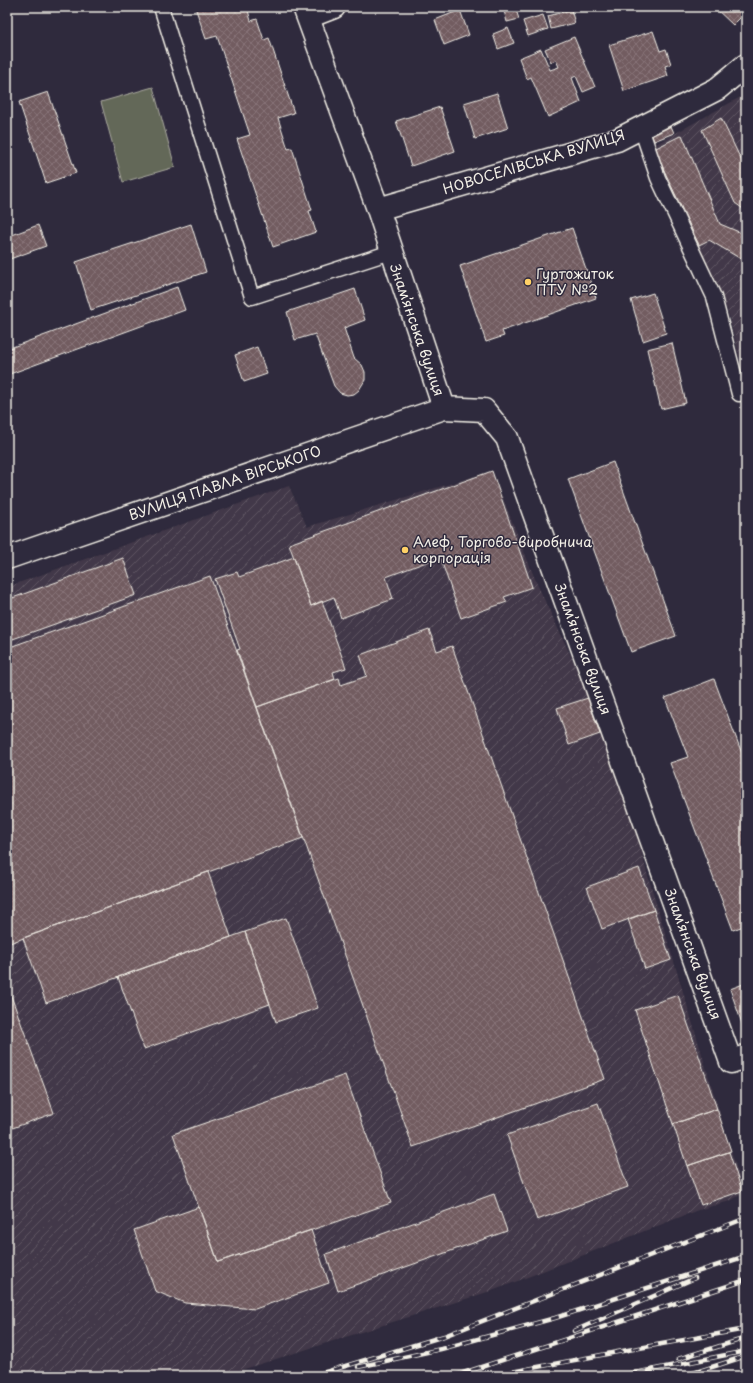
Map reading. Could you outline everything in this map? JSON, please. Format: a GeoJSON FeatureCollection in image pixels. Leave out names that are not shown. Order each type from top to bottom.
{"type":"FeatureCollection","features":[{"type":"Feature","properties":{"kind":"street"},"geometry":{"type":"LineString","coordinates":[[306,12],[334,7]]}},
{"type":"Feature","properties":{"kind":"street","name":"Знамʼянська вулиця"},"geometry":{"type":"LineString","coordinates":[[306,12],[378,209],[444,408],[484,410],[507,438],[739,1059]]}},
{"type":"Feature","properties":{"kind":"street","name":"НОВОСЕЛІВСЬКА ВУЛИЦЯ"},"geometry":{"type":"LineString","coordinates":[[378,209],[617,140],[717,89],[746,65]]}},
{"type":"Feature","properties":{"kind":"street","name":"ВУЛИЦЯ ПАВЛА ВІРСЬКОГО"},"geometry":{"type":"LineString","coordinates":[[7,558],[444,408]]}},
{"type":"Feature","properties":{"kind":"lane"},"geometry":{"type":"LineString","coordinates":[[161,7],[252,297],[391,252]]}},
{"type":"Feature","properties":{"kind":"lane"},"geometry":{"type":"LineString","coordinates":[[641,128],[658,178],[714,297],[739,394]]}},
{"type":"Feature","properties":{"kind":"shaded area"},"geometry":{"type":"Polygon","coordinates":[[[746,94],[746,382],[727,309],[649,148],[746,94]]]}},
{"type":"Feature","properties":{"kind":"shaded area"},"geometry":{"type":"Polygon","coordinates":[[[492,471],[537,584],[586,688],[631,811],[647,873],[744,1193],[730,1201],[698,1210],[497,1289],[222,1376],[7,1376],[7,587],[289,486],[307,527],[492,471]]]}},
{"type":"Feature","properties":{"kind":"green space"},"geometry":{"type":"Polygon","coordinates":[[[153,87],[175,167],[123,182],[101,102],[153,87]]]}},
{"type":"Feature","properties":{"kind":"building"},"geometry":{"type":"Polygon","coordinates":[[[195,7],[247,7],[251,21],[257,19],[264,40],[269,38],[294,113],[278,118],[288,149],[292,148],[312,210],[309,211],[316,232],[273,247],[237,139],[250,135],[217,36],[206,39],[195,7]]]}},
{"type":"Feature","properties":{"kind":"building"},"geometry":{"type":"Polygon","coordinates":[[[503,7],[515,7],[519,19],[507,22],[503,7]]]}},
{"type":"Feature","properties":{"kind":"building"},"geometry":{"type":"Polygon","coordinates":[[[714,7],[746,7],[746,12],[733,25],[714,7]]]}},
{"type":"Feature","properties":{"kind":"building"},"geometry":{"type":"Polygon","coordinates":[[[460,10],[469,35],[444,45],[435,20],[460,10]]]}},
{"type":"Feature","properties":{"kind":"building"},"geometry":{"type":"Polygon","coordinates":[[[571,10],[575,23],[551,29],[548,16],[571,10]]]}},
{"type":"Feature","properties":{"kind":"building"},"geometry":{"type":"Polygon","coordinates":[[[543,15],[548,29],[528,36],[523,21],[543,15]]]}},
{"type":"Feature","properties":{"kind":"building"},"geometry":{"type":"Polygon","coordinates":[[[508,28],[514,43],[498,49],[493,34],[508,28]]]}},
{"type":"Feature","properties":{"kind":"building"},"geometry":{"type":"Polygon","coordinates":[[[653,31],[660,51],[666,49],[671,64],[665,66],[668,76],[624,91],[609,45],[653,31]]]}},
{"type":"Feature","properties":{"kind":"building"},"geometry":{"type":"Polygon","coordinates":[[[574,37],[595,87],[583,92],[576,76],[572,78],[581,102],[548,117],[531,77],[527,79],[519,58],[541,49],[550,70],[559,67],[556,60],[551,62],[545,49],[574,37]]]}},
{"type":"Feature","properties":{"kind":"building"},"geometry":{"type":"Polygon","coordinates":[[[48,92],[76,173],[46,183],[19,102],[48,92]]]}},
{"type":"Feature","properties":{"kind":"building"},"geometry":{"type":"Polygon","coordinates":[[[497,93],[508,128],[475,139],[464,103],[497,93]]]}},
{"type":"Feature","properties":{"kind":"building"},"geometry":{"type":"Polygon","coordinates":[[[440,107],[455,151],[411,166],[396,121],[440,107]]]}},
{"type":"Feature","properties":{"kind":"building"},"geometry":{"type":"Polygon","coordinates":[[[721,118],[746,170],[746,211],[735,203],[702,130],[721,118]]]}},
{"type":"Feature","properties":{"kind":"building"},"geometry":{"type":"Polygon","coordinates":[[[668,119],[674,133],[654,141],[648,128],[668,119]]]}},
{"type":"Feature","properties":{"kind":"building"},"geometry":{"type":"Polygon","coordinates":[[[682,135],[720,224],[746,235],[746,262],[709,240],[699,245],[654,149],[682,135]]]}},
{"type":"Feature","properties":{"kind":"building"},"geometry":{"type":"Polygon","coordinates":[[[191,224],[206,272],[91,310],[76,262],[191,224]]]}},
{"type":"Feature","properties":{"kind":"building"},"geometry":{"type":"Polygon","coordinates":[[[38,225],[46,246],[7,260],[7,237],[38,225]]]}},
{"type":"Feature","properties":{"kind":"building","name":"Гуртожиток ПТУ №2"},"geometry":{"type":"Polygon","coordinates":[[[572,228],[596,298],[502,331],[504,336],[486,342],[460,266],[572,228]]]}},
{"type":"Feature","properties":{"kind":"building"},"geometry":{"type":"Polygon","coordinates":[[[177,287],[185,310],[7,375],[7,349],[177,287]]]}},
{"type":"Feature","properties":{"kind":"building"},"geometry":{"type":"Polygon","coordinates":[[[355,289],[365,320],[344,328],[354,358],[362,365],[365,372],[365,380],[359,390],[354,394],[347,395],[340,393],[334,386],[315,334],[295,340],[287,312],[355,289]]]}},
{"type":"Feature","properties":{"kind":"building"},"geometry":{"type":"Polygon","coordinates":[[[653,293],[666,333],[643,341],[631,300],[653,293]]]}},
{"type":"Feature","properties":{"kind":"building"},"geometry":{"type":"Polygon","coordinates":[[[672,343],[686,403],[661,409],[647,349],[672,343]]]}},
{"type":"Feature","properties":{"kind":"building"},"geometry":{"type":"Polygon","coordinates":[[[257,347],[267,374],[244,382],[235,355],[257,347]]]}},
{"type":"Feature","properties":{"kind":"building"},"geometry":{"type":"Polygon","coordinates":[[[613,462],[676,636],[631,652],[568,479],[613,462]]]}},
{"type":"Feature","properties":{"kind":"building","name":"Алеф, Торгово-виробнича корпорація"},"geometry":{"type":"Polygon","coordinates":[[[492,471],[532,587],[504,597],[507,602],[461,618],[440,557],[386,577],[393,599],[341,618],[334,597],[311,606],[289,544],[492,471]]]}},
{"type":"Feature","properties":{"kind":"building"},"geometry":{"type":"Polygon","coordinates":[[[294,557],[311,606],[322,601],[346,668],[333,672],[335,679],[257,707],[237,650],[240,649],[215,579],[237,572],[239,577],[294,557]]]}},
{"type":"Feature","properties":{"kind":"building"},"geometry":{"type":"Polygon","coordinates":[[[123,558],[136,595],[10,640],[7,632],[7,600],[123,558]]]}},
{"type":"Feature","properties":{"kind":"building"},"geometry":{"type":"Polygon","coordinates":[[[210,576],[303,838],[7,944],[7,648],[210,576]]]}},
{"type":"Feature","properties":{"kind":"building"},"geometry":{"type":"Polygon","coordinates":[[[429,630],[437,651],[452,646],[605,1079],[413,1147],[257,707],[339,678],[341,685],[367,676],[360,655],[429,630]]]}},
{"type":"Feature","properties":{"kind":"building"},"geometry":{"type":"Polygon","coordinates":[[[714,679],[746,764],[746,925],[733,930],[670,763],[688,757],[665,698],[714,679]]]}},
{"type":"Feature","properties":{"kind":"building"},"geometry":{"type":"Polygon","coordinates":[[[588,698],[600,734],[569,745],[557,708],[588,698]]]}},
{"type":"Feature","properties":{"kind":"building"},"geometry":{"type":"Polygon","coordinates":[[[639,868],[654,910],[602,929],[587,887],[639,868]]]}},
{"type":"Feature","properties":{"kind":"building"},"geometry":{"type":"Polygon","coordinates":[[[208,872],[231,937],[46,1003],[23,938],[208,872]]]}},
{"type":"Feature","properties":{"kind":"building"},"geometry":{"type":"Polygon","coordinates":[[[654,910],[671,960],[645,969],[628,919],[654,910]]]}},
{"type":"Feature","properties":{"kind":"building"},"geometry":{"type":"Polygon","coordinates":[[[286,918],[318,1008],[276,1022],[245,932],[286,918]]]}},
{"type":"Feature","properties":{"kind":"building"},"geometry":{"type":"Polygon","coordinates":[[[245,932],[270,1004],[144,1049],[118,977],[245,932]]]}},
{"type":"Feature","properties":{"kind":"building"},"geometry":{"type":"Polygon","coordinates":[[[746,983],[746,1035],[730,989],[746,983]]]}},
{"type":"Feature","properties":{"kind":"building"},"geometry":{"type":"Polygon","coordinates":[[[7,985],[54,1113],[7,1130],[7,985]]]}},
{"type":"Feature","properties":{"kind":"building"},"geometry":{"type":"Polygon","coordinates":[[[678,995],[717,1109],[673,1124],[635,1010],[678,995]]]}},
{"type":"Feature","properties":{"kind":"building"},"geometry":{"type":"Polygon","coordinates":[[[345,1075],[391,1203],[218,1262],[173,1134],[345,1075]]]}},
{"type":"Feature","properties":{"kind":"building"},"geometry":{"type":"Polygon","coordinates":[[[598,1103],[628,1187],[537,1220],[507,1135],[598,1103]]]}},
{"type":"Feature","properties":{"kind":"building"},"geometry":{"type":"Polygon","coordinates":[[[717,1109],[731,1151],[687,1166],[673,1124],[717,1109]]]}},
{"type":"Feature","properties":{"kind":"building"},"geometry":{"type":"Polygon","coordinates":[[[729,1152],[742,1191],[701,1205],[687,1166],[729,1152]]]}},
{"type":"Feature","properties":{"kind":"building"},"geometry":{"type":"Polygon","coordinates":[[[494,1194],[507,1231],[338,1291],[326,1254],[494,1194]]]}},
{"type":"Feature","properties":{"kind":"building"},"geometry":{"type":"Polygon","coordinates":[[[199,1207],[218,1262],[311,1230],[329,1283],[255,1309],[185,1303],[155,1291],[134,1230],[199,1207]]]}},
{"type":"Feature","properties":{"kind":"railway"},"geometry":{"type":"LineString","coordinates":[[316,1375],[444,1336],[746,1218]]}},
{"type":"Feature","properties":{"kind":"railway"},"geometry":{"type":"LineString","coordinates":[[358,1367],[441,1349],[555,1318],[746,1256]]}},
{"type":"Feature","properties":{"kind":"railway"},"geometry":{"type":"LineString","coordinates":[[574,1331],[695,1278]]}},
{"type":"Feature","properties":{"kind":"railway"},"geometry":{"type":"LineString","coordinates":[[454,1376],[746,1280]]}},
{"type":"Feature","properties":{"kind":"railway"},"geometry":{"type":"LineString","coordinates":[[490,1376],[746,1329]]}},
{"type":"Feature","properties":{"kind":"railway"},"geometry":{"type":"LineString","coordinates":[[678,1359],[746,1338]]}},
{"type":"Feature","properties":{"kind":"railway"},"geometry":{"type":"LineString","coordinates":[[620,1376],[746,1351]]}},
{"type":"Feature","properties":{"kind":"railway"},"geometry":{"type":"LineString","coordinates":[[684,1376],[746,1356]]}},
{"type":"Feature","properties":{"kind":"place","name":"Гуртожиток ПТУ №2"},"geometry":{"type":"Point","coordinates":[528,282]}},
{"type":"Feature","properties":{"kind":"place","name":"Алеф, Торгово-виробнича корпорація"},"geometry":{"type":"Point","coordinates":[405,550]}}]}
